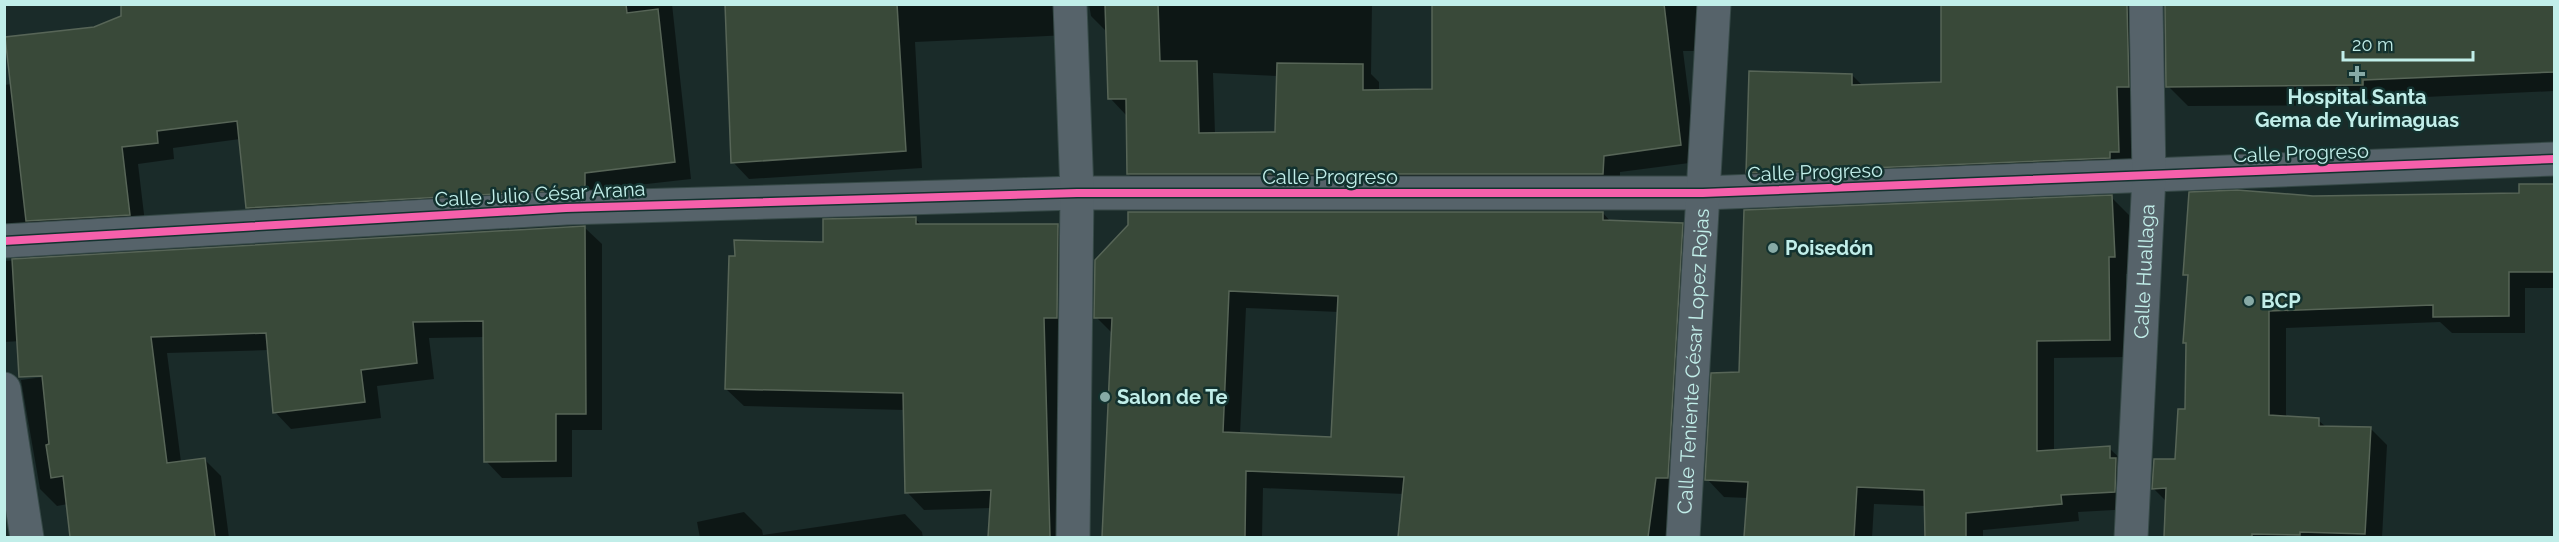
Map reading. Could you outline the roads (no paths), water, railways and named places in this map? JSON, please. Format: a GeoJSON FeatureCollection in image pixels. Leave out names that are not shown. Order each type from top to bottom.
{"type":"FeatureCollection","features":[{"type":"Feature","properties":{"kind":"street"},"geometry":{"type":"LineString","coordinates":[[1070,4],[1077,194],[1073,537]]}},
{"type":"Feature","properties":{"kind":"street","name":"Calle Teniente César Lopez Rojas"},"geometry":{"type":"LineString","coordinates":[[1683,537],[1714,4]]}},
{"type":"Feature","properties":{"kind":"street","name":"Calle Huallaga"},"geometry":{"type":"LineString","coordinates":[[2131,537],[2149,176],[2146,4]]}},
{"type":"Feature","properties":{"kind":"street","name":"Calle Progreso"},"geometry":{"type":"LineString","coordinates":[[1077,194],[1703,193],[2554,159]]}},
{"type":"Feature","properties":{"kind":"street","name":"Calle Julio César Arana"},"geometry":{"type":"LineString","coordinates":[[4,241],[566,208],[1077,194]]}},
{"type":"Feature","properties":{"kind":"street"},"geometry":{"type":"LineString","coordinates":[[4,388],[27,537]]}},
{"type":"Feature","properties":{"kind":"place","name":"Hospital Santa Gema de Yurimaguas"},"geometry":{"type":"Point","coordinates":[2357,74]}},
{"type":"Feature","properties":{"kind":"place","name":"Poisedón"},"geometry":{"type":"Point","coordinates":[1773,248]}},
{"type":"Feature","properties":{"kind":"place","name":"BCP"},"geometry":{"type":"Point","coordinates":[2249,301]}},
{"type":"Feature","properties":{"kind":"place","name":"Salon de Te"},"geometry":{"type":"Point","coordinates":[1105,397]}}]}
